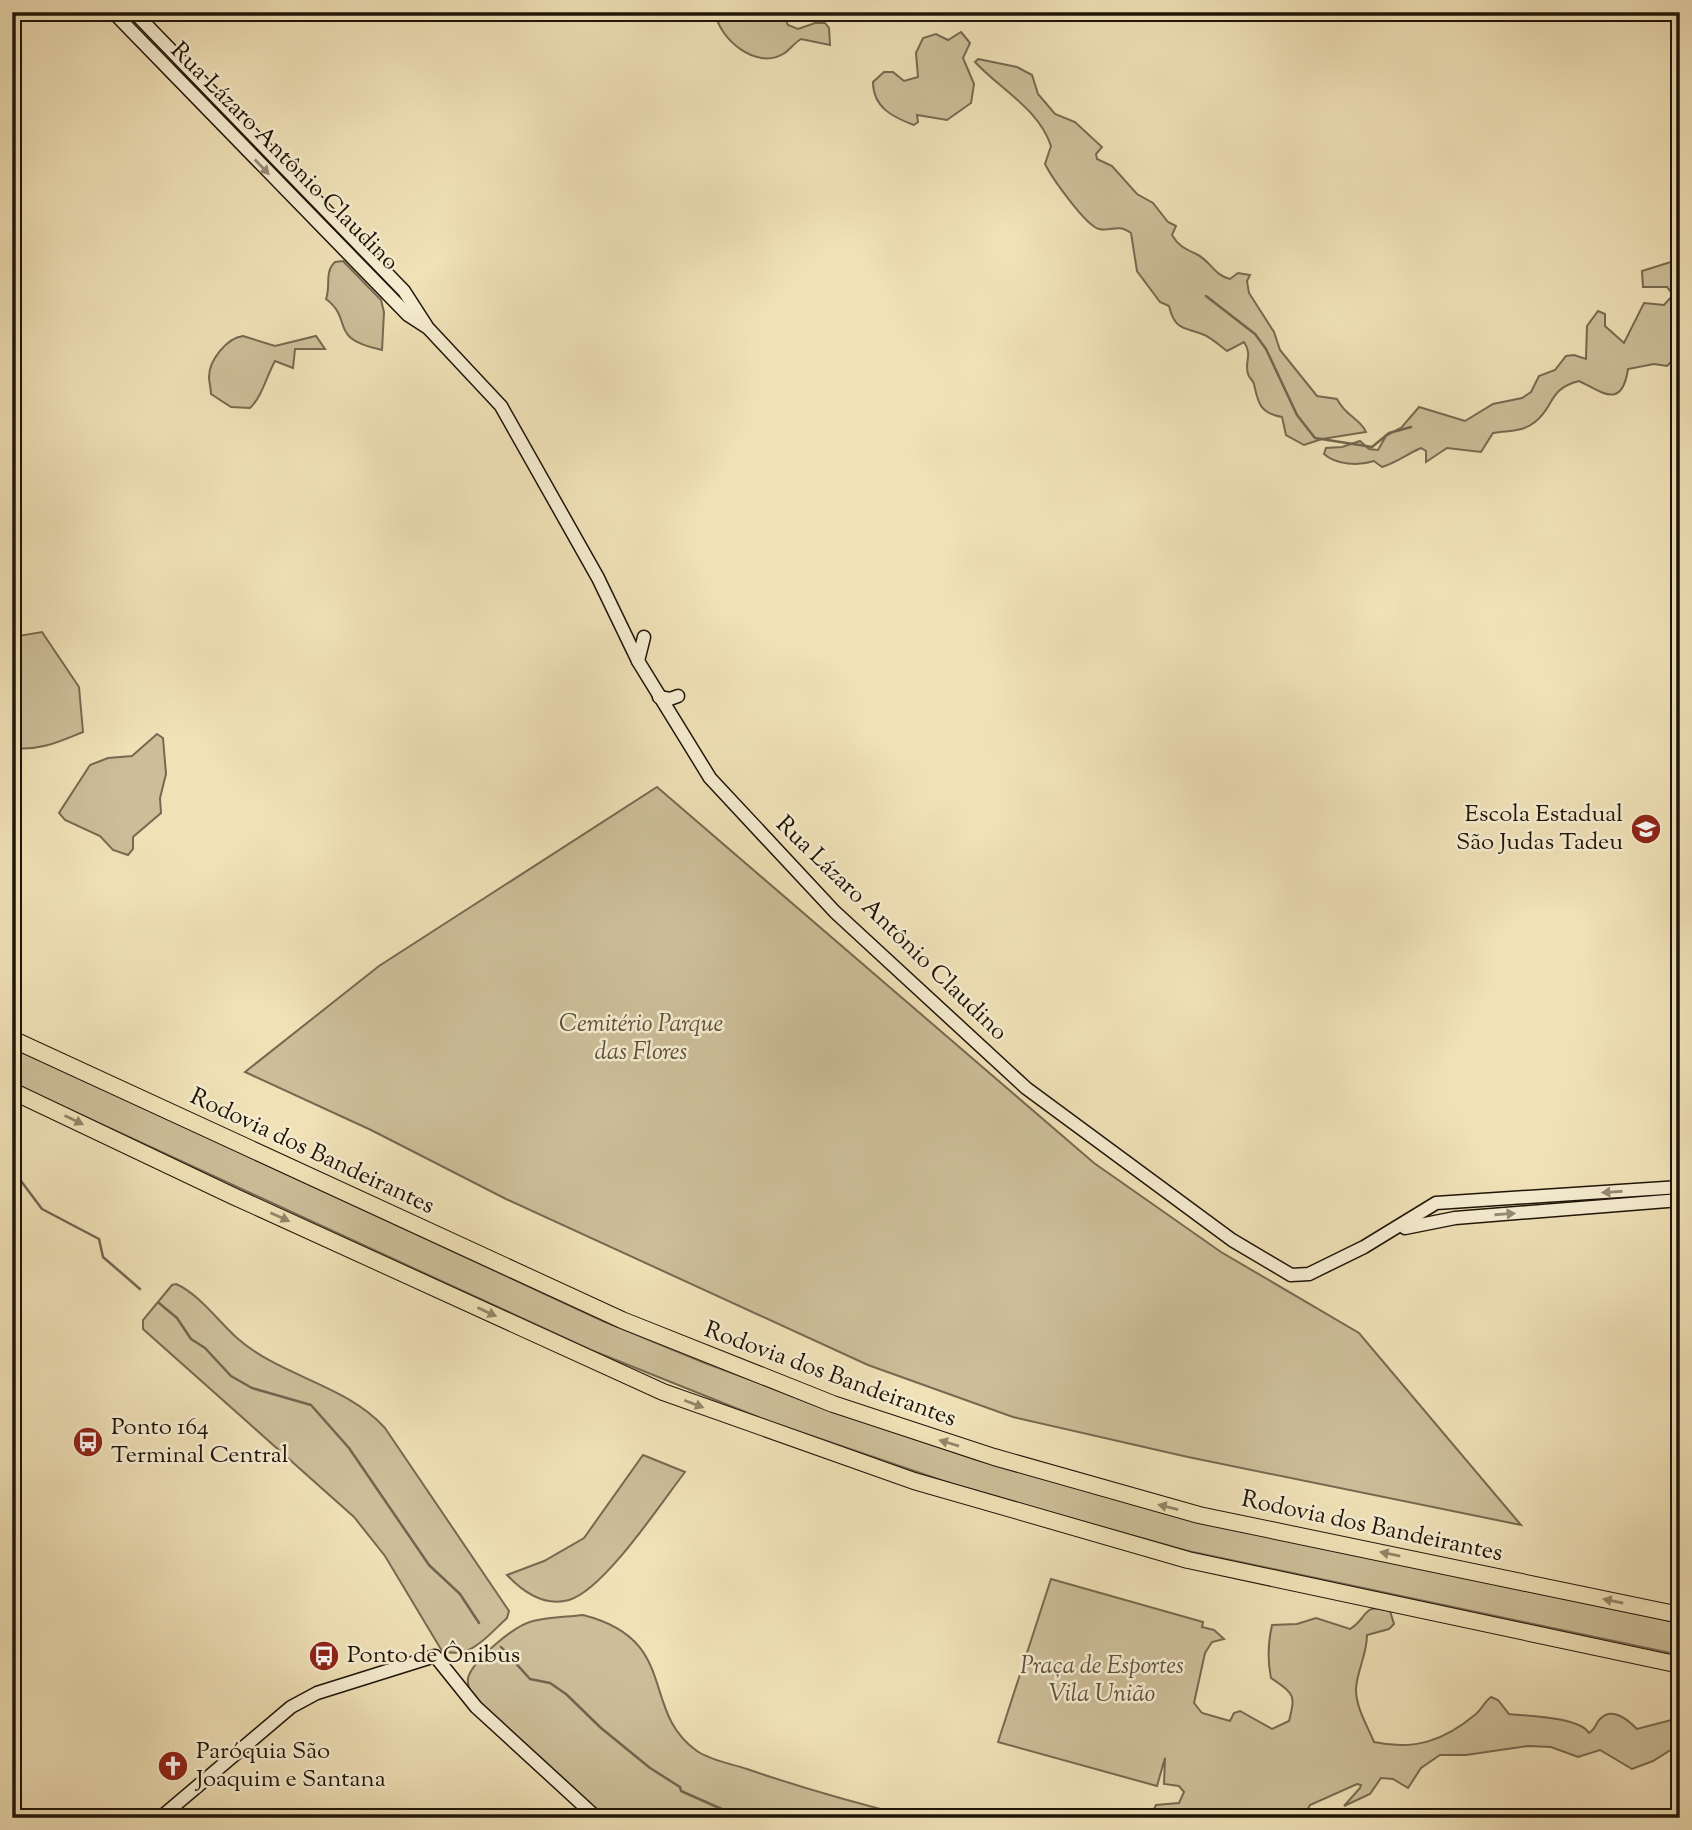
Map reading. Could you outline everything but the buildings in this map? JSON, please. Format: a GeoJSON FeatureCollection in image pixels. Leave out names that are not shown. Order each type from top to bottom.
{"type":"FeatureCollection","features":[{"type":"Feature","properties":{"kind":"highway","name":"Rodovia dos Bandeirantes"},"geometry":{"type":"LineString","coordinates":[[12,1039],[622,1320],[846,1408],[994,1457],[1199,1515],[1680,1615]]}},
{"type":"Feature","properties":{"kind":"highway"},"geometry":{"type":"LineString","coordinates":[[12,1091],[606,1367],[764,1430],[914,1481],[1188,1560],[1680,1665]]}},
{"type":"Feature","properties":{"kind":"main road","name":"Rua Lázaro Antônio Claudino"},"geometry":{"type":"LineString","coordinates":[[113,12],[408,315],[428,328]]}},
{"type":"Feature","properties":{"kind":"main road","name":"Rua Lázaro Antônio Claudino"},"geometry":{"type":"LineString","coordinates":[[134,12],[404,292],[428,328],[505,413],[598,578],[638,660],[710,778],[835,912],[1026,1088],[1248,1251],[1291,1275],[1309,1274],[1328,1266],[1436,1203],[1680,1187]]}},
{"type":"Feature","properties":{"kind":"main road"},"geometry":{"type":"LineString","coordinates":[[638,660],[644,637]]}},
{"type":"Feature","properties":{"kind":"main road"},"geometry":{"type":"LineString","coordinates":[[659,697],[670,699],[678,696]]}},
{"type":"Feature","properties":{"kind":"main road","name":"Rua Lázaro Antônio Claudino"},"geometry":{"type":"LineString","coordinates":[[1391,1231],[1437,1221],[1680,1200]]}},
{"type":"Feature","properties":{"kind":"main road"},"geometry":{"type":"LineString","coordinates":[[160,1818],[291,1707],[317,1693],[435,1656],[475,1707],[597,1818]]}},
{"type":"Feature","properties":{"kind":"green space"},"geometry":{"type":"Polygon","coordinates":[[[715,12],[782,12],[788,25],[798,29],[815,23],[825,23],[829,28],[830,45],[801,39],[783,54],[772,58],[751,55],[731,41],[718,22],[715,12]]]}},
{"type":"Feature","properties":{"kind":"green space"},"geometry":{"type":"Polygon","coordinates":[[[961,32],[970,43],[963,58],[974,84],[971,103],[947,120],[917,115],[918,122],[914,125],[885,110],[876,98],[873,82],[884,72],[893,72],[904,81],[918,77],[916,53],[923,38],[936,34],[948,40],[961,32]]]}},
{"type":"Feature","properties":{"kind":"green space"},"geometry":{"type":"Polygon","coordinates":[[[978,59],[1017,67],[1032,75],[1038,94],[1055,114],[1075,122],[1102,147],[1096,154],[1097,159],[1112,166],[1137,194],[1153,203],[1168,222],[1176,226],[1172,235],[1180,245],[1202,258],[1225,277],[1230,279],[1238,273],[1250,275],[1247,281],[1249,293],[1274,332],[1280,350],[1317,396],[1337,399],[1366,432],[1322,439],[1304,445],[1286,435],[1282,417],[1268,413],[1261,406],[1248,374],[1248,351],[1244,342],[1227,351],[1209,337],[1177,324],[1169,306],[1160,302],[1137,271],[1131,233],[1118,228],[1099,229],[1078,211],[1045,164],[1051,146],[1038,121],[975,62],[978,59]]]}},
{"type":"Feature","properties":{"kind":"green space"},"geometry":{"type":"Polygon","coordinates":[[[1680,249],[1680,308],[1675,317],[1678,348],[1667,366],[1654,364],[1628,369],[1625,382],[1616,394],[1603,393],[1579,381],[1569,384],[1557,393],[1546,410],[1530,426],[1493,433],[1481,452],[1447,448],[1426,462],[1426,451],[1421,448],[1382,467],[1374,461],[1355,464],[1341,462],[1324,454],[1326,448],[1342,447],[1360,441],[1369,449],[1378,450],[1386,436],[1402,427],[1419,407],[1465,421],[1493,404],[1522,398],[1531,392],[1539,376],[1555,370],[1566,356],[1574,355],[1586,359],[1587,326],[1598,311],[1605,314],[1605,326],[1624,343],[1644,303],[1664,305],[1673,295],[1667,287],[1643,287],[1642,271],[1671,262],[1680,249]]]}},
{"type":"Feature","properties":{"kind":"green space"},"geometry":{"type":"Polygon","coordinates":[[[343,261],[381,300],[384,312],[382,350],[354,340],[347,334],[339,315],[326,299],[330,270],[335,262],[343,261]]]}},
{"type":"Feature","properties":{"kind":"green space"},"geometry":{"type":"Polygon","coordinates":[[[243,336],[275,346],[316,336],[325,349],[295,349],[293,368],[275,361],[261,392],[250,408],[231,407],[211,394],[210,370],[225,345],[243,336]]]}},
{"type":"Feature","properties":{"kind":"green space"},"geometry":{"type":"Polygon","coordinates":[[[42,632],[79,687],[83,732],[40,747],[12,748],[12,637],[42,632]]]}},
{"type":"Feature","properties":{"kind":"green space"},"geometry":{"type":"Polygon","coordinates":[[[157,734],[163,738],[166,774],[160,798],[161,813],[133,837],[133,849],[128,855],[113,850],[100,836],[65,820],[59,813],[90,765],[108,758],[132,756],[157,734]]]}},
{"type":"Feature","properties":{"kind":"green space","name":"Cemitério Parque das Flores"},"geometry":{"type":"Polygon","coordinates":[[[657,787],[1094,1163],[1221,1252],[1359,1333],[1521,1525],[1188,1457],[1013,1417],[868,1365],[506,1199],[371,1130],[245,1072],[379,966],[657,787]]]}},
{"type":"Feature","properties":{"kind":"green space"},"geometry":{"type":"Polygon","coordinates":[[[12,1047],[603,1321],[705,1363],[870,1424],[977,1460],[1195,1521],[1680,1623],[1680,1655],[1188,1551],[967,1489],[768,1421],[591,1350],[12,1083],[12,1047]]]}},
{"type":"Feature","properties":{"kind":"green space"},"geometry":{"type":"Polygon","coordinates":[[[176,1284],[193,1294],[237,1338],[254,1351],[351,1401],[385,1428],[509,1611],[507,1618],[486,1638],[462,1652],[442,1651],[385,1556],[354,1517],[143,1329],[143,1320],[172,1285],[176,1284]]]}},
{"type":"Feature","properties":{"kind":"green space"},"geometry":{"type":"Polygon","coordinates":[[[643,1455],[685,1472],[631,1544],[599,1580],[583,1593],[560,1602],[534,1596],[507,1575],[544,1561],[584,1538],[643,1455]]]}},
{"type":"Feature","properties":{"kind":"green space","name":"Praça de Esportes Vila União"},"geometry":{"type":"Polygon","coordinates":[[[1051,1579],[1203,1622],[1202,1627],[1214,1630],[1224,1639],[1212,1642],[1205,1653],[1194,1703],[1202,1713],[1230,1721],[1234,1713],[1240,1711],[1272,1729],[1289,1721],[1291,1695],[1271,1678],[1268,1651],[1272,1625],[1297,1624],[1316,1618],[1350,1629],[1366,1612],[1374,1608],[1390,1611],[1394,1624],[1389,1629],[1367,1635],[1358,1675],[1356,1696],[1374,1742],[1403,1745],[1441,1737],[1476,1714],[1491,1697],[1498,1700],[1509,1714],[1564,1720],[1589,1733],[1600,1719],[1610,1714],[1620,1716],[1637,1729],[1675,1719],[1680,1721],[1680,1744],[1653,1761],[1632,1769],[1600,1750],[1578,1757],[1551,1747],[1528,1746],[1466,1755],[1440,1755],[1421,1768],[1408,1788],[1393,1779],[1381,1778],[1370,1794],[1344,1806],[1360,1788],[1361,1785],[1357,1784],[1310,1805],[1305,1814],[1293,1818],[1150,1818],[1156,1805],[1179,1803],[1184,1792],[1179,1786],[1164,1784],[1165,1758],[1157,1786],[998,1742],[1051,1579]]]}},
{"type":"Feature","properties":{"kind":"green space"},"geometry":{"type":"Polygon","coordinates":[[[583,1615],[614,1626],[634,1641],[647,1658],[668,1716],[679,1734],[697,1751],[714,1759],[810,1789],[916,1818],[607,1818],[553,1773],[471,1694],[468,1684],[471,1671],[478,1662],[516,1629],[539,1620],[583,1615]]]}},
{"type":"Feature","properties":{"kind":"waterway"},"geometry":{"type":"LineString","coordinates":[[1206,296],[1255,334],[1266,349],[1297,415],[1315,438],[1372,447],[1389,433],[1411,427]]}},
{"type":"Feature","properties":{"kind":"waterway"},"geometry":{"type":"LineString","coordinates":[[12,1169],[42,1209],[99,1239],[103,1257],[140,1289]]}},
{"type":"Feature","properties":{"kind":"waterway"},"geometry":{"type":"LineString","coordinates":[[159,1303],[177,1318],[191,1339],[205,1348],[231,1376],[252,1388],[311,1405],[349,1448],[429,1565],[460,1594],[479,1623]]}},
{"type":"Feature","properties":{"kind":"waterway"},"geometry":{"type":"LineString","coordinates":[[501,1647],[530,1679],[550,1683],[566,1694],[601,1728],[650,1768],[680,1787],[681,1791],[742,1818]]}},
{"type":"Feature","properties":{"kind":"place","name":"Escola Estadual São Judas Tadeu"},"geometry":{"type":"Point","coordinates":[1646,829]}},
{"type":"Feature","properties":{"kind":"place","name":"Ponto 164 Terminal Central"},"geometry":{"type":"Point","coordinates":[88,1442]}},
{"type":"Feature","properties":{"kind":"place","name":"Ponto de Ônibus"},"geometry":{"type":"Point","coordinates":[324,1656]}},
{"type":"Feature","properties":{"kind":"place","name":"Paróquia São Joaquim e Santana"},"geometry":{"type":"Point","coordinates":[173,1766]}}]}
